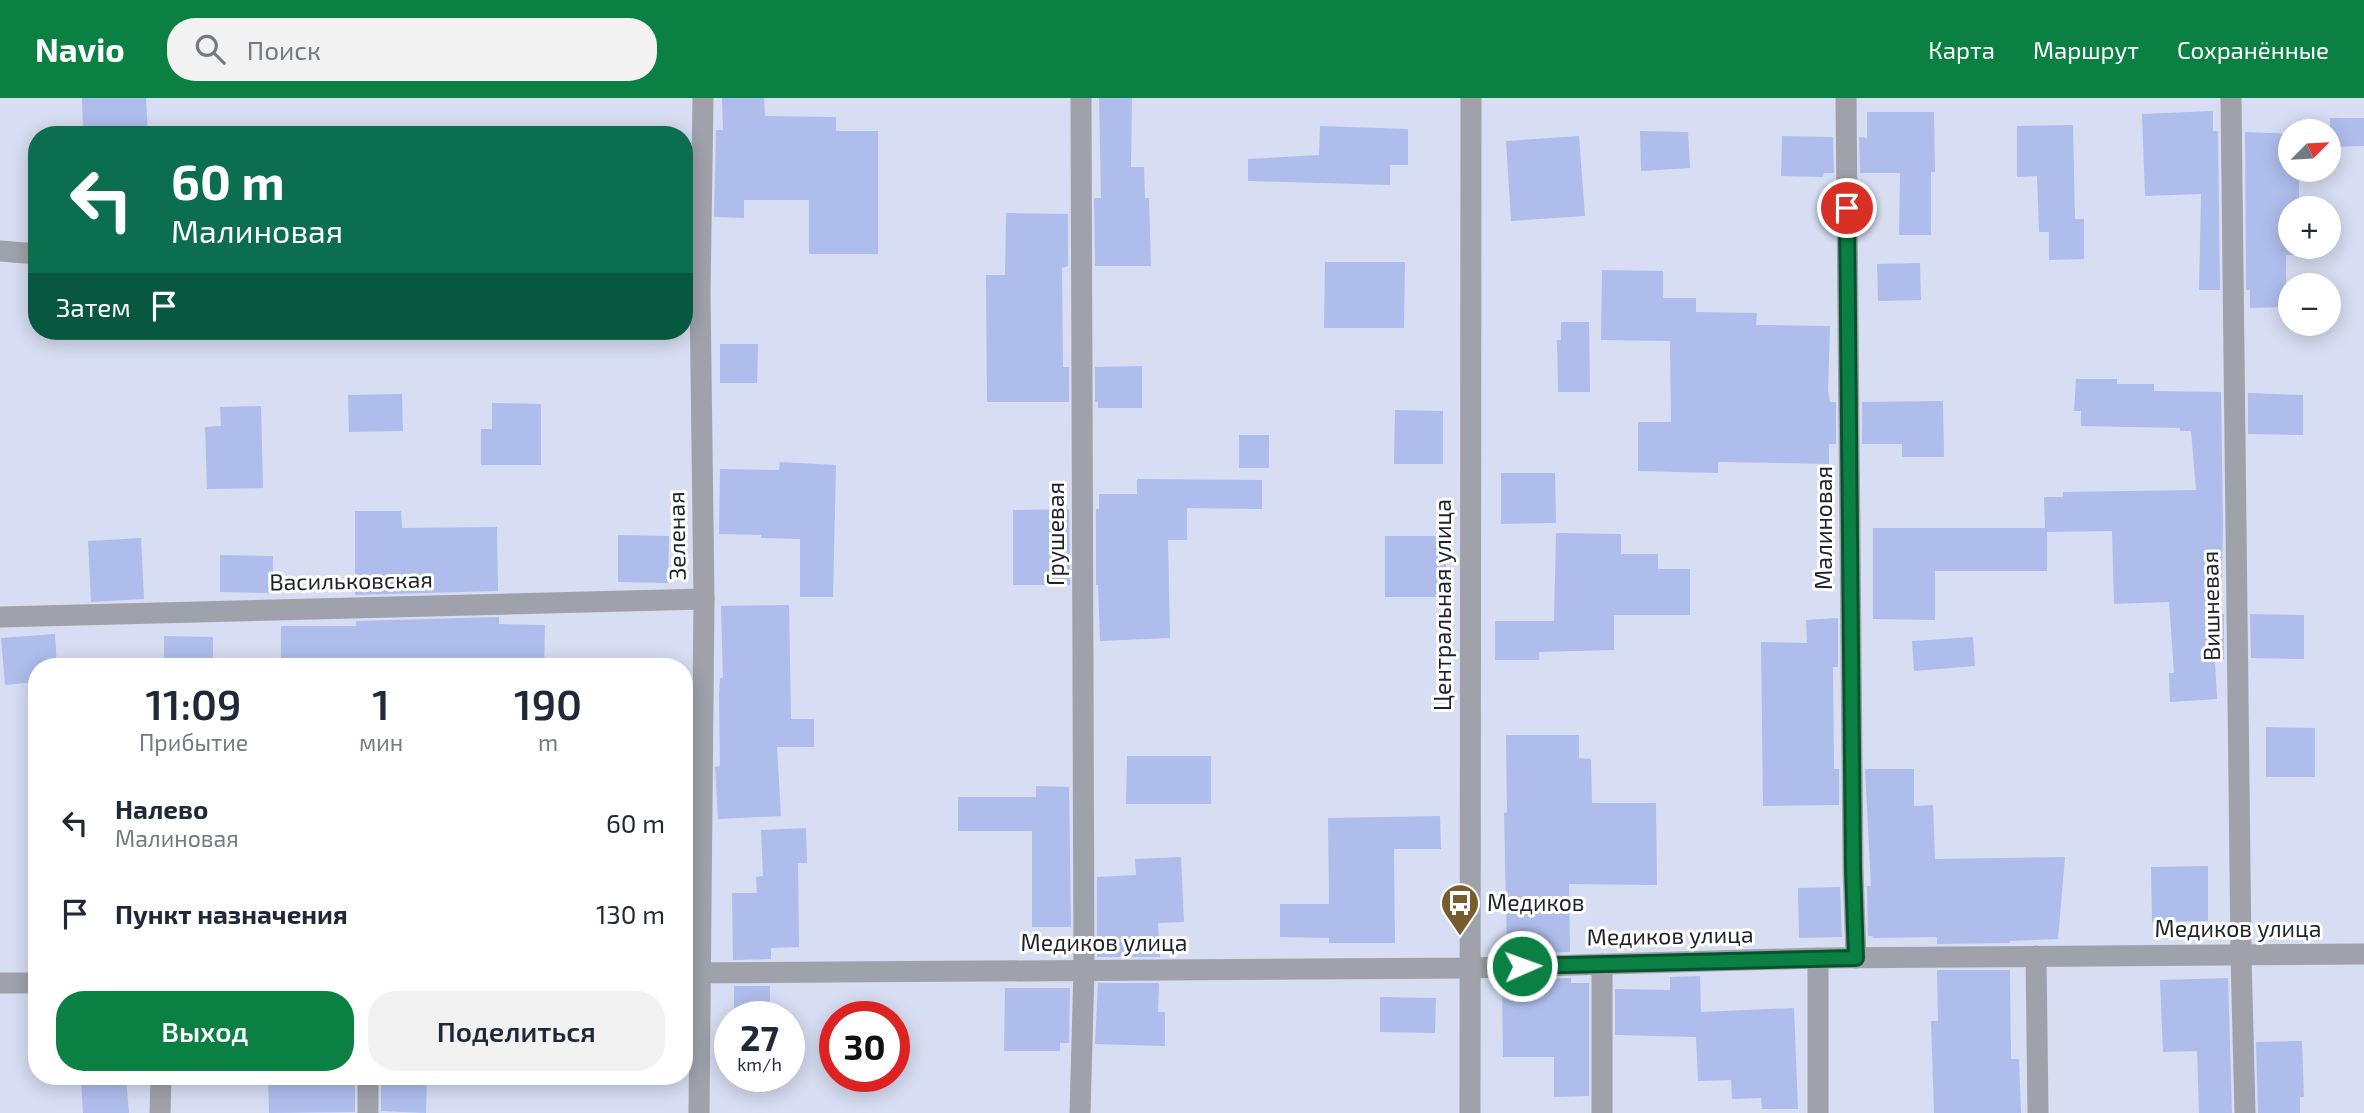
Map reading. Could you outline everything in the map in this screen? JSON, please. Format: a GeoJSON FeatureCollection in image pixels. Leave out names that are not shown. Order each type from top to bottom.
{"type":"FeatureCollection","features":[{"type":"Feature","properties":{"kind":"street","name":"Зеленая"},"geometry":{"type":"LineString","coordinates":[[693,275],[703,98]]}},
{"type":"Feature","properties":{"kind":"street","name":"Грушевая"},"geometry":{"type":"LineString","coordinates":[[1080,1113],[1084,969],[1082,98]]}},
{"type":"Feature","properties":{"kind":"street","name":"Центральная улица"},"geometry":{"type":"LineString","coordinates":[[1470,1113],[1471,98]]}},
{"type":"Feature","properties":{"kind":"street","name":"Малиновая"},"geometry":{"type":"LineString","coordinates":[[1846,98],[1856,958]]}},
{"type":"Feature","properties":{"kind":"street","name":"Вишневая"},"geometry":{"type":"LineString","coordinates":[[2231,98],[2245,1113]]}},
{"type":"Feature","properties":{"kind":"street"},"geometry":{"type":"LineString","coordinates":[[0,251],[28,253]]}},
{"type":"Feature","properties":{"kind":"street","name":"Зеленая"},"geometry":{"type":"LineString","coordinates":[[693,318],[704,599],[693,942]]}},
{"type":"Feature","properties":{"kind":"street","name":"Васильковская"},"geometry":{"type":"LineString","coordinates":[[0,617],[704,599]]}},
{"type":"Feature","properties":{"kind":"street","name":"Медиков улица"},"geometry":{"type":"LineString","coordinates":[[693,973],[1469,968],[1818,958],[2364,954]]}},
{"type":"Feature","properties":{"kind":"street"},"geometry":{"type":"LineString","coordinates":[[2036,956],[2038,1113]]}},
{"type":"Feature","properties":{"kind":"street"},"geometry":{"type":"LineString","coordinates":[[1818,958],[1818,1113]]}},
{"type":"Feature","properties":{"kind":"street"},"geometry":{"type":"LineString","coordinates":[[1602,964],[1602,1113]]}},
{"type":"Feature","properties":{"kind":"street"},"geometry":{"type":"LineString","coordinates":[[0,983],[28,983]]}},
{"type":"Feature","properties":{"kind":"street","name":"Зеленая"},"geometry":{"type":"LineString","coordinates":[[693,993],[699,1113]]}},
{"type":"Feature","properties":{"kind":"street"},"geometry":{"type":"LineString","coordinates":[[160,1113],[161,1085]]}},
{"type":"Feature","properties":{"kind":"street"},"geometry":{"type":"LineString","coordinates":[[368,1085],[368,1113]]}},
{"type":"Feature","properties":{"kind":"building"},"geometry":{"type":"Polygon","coordinates":[[[82,98],[146,98],[148,126],[83,126],[82,98]]]}},
{"type":"Feature","properties":{"kind":"building"},"geometry":{"type":"Polygon","coordinates":[[[722,98],[764,98],[765,116],[836,117],[836,131],[878,131],[878,254],[809,254],[809,200],[744,200],[744,218],[714,217],[716,130],[723,130],[722,98]]]}},
{"type":"Feature","properties":{"kind":"building"},"geometry":{"type":"Polygon","coordinates":[[[1099,98],[1132,98],[1131,167],[1144,167],[1145,198],[1149,198],[1151,266],[1095,266],[1094,198],[1101,198],[1099,98]]]}},
{"type":"Feature","properties":{"kind":"building"},"geometry":{"type":"Polygon","coordinates":[[[2213,111],[2213,131],[2218,131],[2220,290],[2199,290],[2201,194],[2145,196],[2142,114],[2213,111]]]}},
{"type":"Feature","properties":{"kind":"building"},"geometry":{"type":"Polygon","coordinates":[[[1867,112],[1934,112],[1935,172],[1931,172],[1931,235],[1899,235],[1900,173],[1860,173],[1859,137],[1867,138],[1867,112]]]}},
{"type":"Feature","properties":{"kind":"building"},"geometry":{"type":"Polygon","coordinates":[[[2364,118],[2364,146],[2342,147],[2342,119],[2330,119],[2364,118]]]}},
{"type":"Feature","properties":{"kind":"building"},"geometry":{"type":"Polygon","coordinates":[[[2073,125],[2075,219],[2084,219],[2084,259],[2049,260],[2049,232],[2039,232],[2037,176],[2017,177],[2017,126],[2073,125]]]}},
{"type":"Feature","properties":{"kind":"building"},"geometry":{"type":"Polygon","coordinates":[[[1320,126],[1408,129],[1408,165],[1390,165],[1390,185],[1248,181],[1248,159],[1319,155],[1320,126]]]}},
{"type":"Feature","properties":{"kind":"building"},"geometry":{"type":"Polygon","coordinates":[[[1640,131],[1688,132],[1690,168],[1641,171],[1640,131]]]}},
{"type":"Feature","properties":{"kind":"building"},"geometry":{"type":"Polygon","coordinates":[[[2245,132],[2278,133],[2278,182],[2299,182],[2299,196],[2278,196],[2278,259],[2286,259],[2286,273],[2278,273],[2278,307],[2250,308],[2250,290],[2246,290],[2245,132]]]}},
{"type":"Feature","properties":{"kind":"building"},"geometry":{"type":"Polygon","coordinates":[[[1579,136],[1585,216],[1511,221],[1506,141],[1579,136]]]}},
{"type":"Feature","properties":{"kind":"building"},"geometry":{"type":"Polygon","coordinates":[[[1782,136],[1833,137],[1834,173],[1824,173],[1823,177],[1781,176],[1782,136]]]}},
{"type":"Feature","properties":{"kind":"building"},"geometry":{"type":"Polygon","coordinates":[[[1006,213],[1068,214],[1068,266],[1062,268],[1063,367],[1069,367],[1069,402],[987,402],[986,275],[1005,275],[1006,213]]]}},
{"type":"Feature","properties":{"kind":"building"},"geometry":{"type":"Polygon","coordinates":[[[1325,262],[1405,262],[1404,328],[1324,328],[1325,262]]]}},
{"type":"Feature","properties":{"kind":"building"},"geometry":{"type":"Polygon","coordinates":[[[1920,263],[1921,300],[1878,301],[1877,264],[1920,263]]]}},
{"type":"Feature","properties":{"kind":"building"},"geometry":{"type":"Polygon","coordinates":[[[1602,270],[1663,271],[1663,298],[1696,298],[1696,312],[1757,313],[1756,325],[1830,326],[1828,391],[1830,402],[1836,402],[1836,444],[1829,444],[1829,464],[1718,462],[1718,473],[1638,471],[1638,422],[1671,422],[1670,341],[1601,340],[1602,270]]]}},
{"type":"Feature","properties":{"kind":"building"},"geometry":{"type":"Polygon","coordinates":[[[1561,322],[1589,322],[1590,392],[1558,392],[1557,340],[1561,340],[1561,322]]]}},
{"type":"Feature","properties":{"kind":"building"},"geometry":{"type":"Polygon","coordinates":[[[720,344],[758,344],[757,383],[720,383],[720,344]]]}},
{"type":"Feature","properties":{"kind":"building"},"geometry":{"type":"Polygon","coordinates":[[[1142,366],[1142,408],[1098,408],[1098,402],[1095,402],[1095,367],[1142,366]]]}},
{"type":"Feature","properties":{"kind":"building"},"geometry":{"type":"Polygon","coordinates":[[[2076,379],[2117,379],[2117,384],[2154,384],[2154,391],[2221,392],[2221,614],[2224,614],[2224,660],[2215,661],[2217,699],[2170,702],[2169,673],[2174,673],[2169,602],[2114,604],[2112,531],[2047,532],[2047,571],[1935,571],[1935,620],[1873,619],[1873,528],[2045,528],[2044,497],[2063,497],[2063,492],[2196,490],[2191,431],[2180,431],[2180,428],[2081,426],[2081,411],[2074,411],[2076,379]]]}},
{"type":"Feature","properties":{"kind":"building"},"geometry":{"type":"Polygon","coordinates":[[[2248,393],[2303,395],[2303,435],[2248,434],[2248,393]]]}},
{"type":"Feature","properties":{"kind":"building"},"geometry":{"type":"Polygon","coordinates":[[[402,394],[403,431],[349,432],[348,395],[402,394]]]}},
{"type":"Feature","properties":{"kind":"building"},"geometry":{"type":"Polygon","coordinates":[[[1943,401],[1944,457],[1902,457],[1902,444],[1862,444],[1862,402],[1943,401]]]}},
{"type":"Feature","properties":{"kind":"building"},"geometry":{"type":"Polygon","coordinates":[[[492,403],[541,404],[541,465],[481,465],[481,429],[492,429],[492,403]]]}},
{"type":"Feature","properties":{"kind":"building"},"geometry":{"type":"Polygon","coordinates":[[[261,406],[263,488],[207,489],[205,427],[221,426],[220,407],[261,406]]]}},
{"type":"Feature","properties":{"kind":"building"},"geometry":{"type":"Polygon","coordinates":[[[1395,410],[1443,411],[1443,464],[1394,464],[1395,410]]]}},
{"type":"Feature","properties":{"kind":"building"},"geometry":{"type":"Polygon","coordinates":[[[1239,435],[1269,435],[1269,468],[1239,468],[1239,435]]]}},
{"type":"Feature","properties":{"kind":"building"},"geometry":{"type":"Polygon","coordinates":[[[780,462],[836,465],[833,597],[800,597],[800,539],[719,534],[720,469],[779,470],[780,462]]]}},
{"type":"Feature","properties":{"kind":"building"},"geometry":{"type":"Polygon","coordinates":[[[1501,473],[1555,473],[1556,523],[1501,524],[1501,473]]]}},
{"type":"Feature","properties":{"kind":"building"},"geometry":{"type":"Polygon","coordinates":[[[1137,479],[1262,480],[1262,509],[1187,508],[1187,540],[1168,540],[1170,638],[1100,641],[1096,585],[1096,509],[1099,509],[1099,494],[1137,494],[1137,479]]]}},
{"type":"Feature","properties":{"kind":"building"},"geometry":{"type":"Polygon","coordinates":[[[1069,509],[1070,585],[1013,585],[1013,510],[1069,509]]]}},
{"type":"Feature","properties":{"kind":"building"},"geometry":{"type":"Polygon","coordinates":[[[355,511],[401,511],[402,528],[497,527],[498,591],[355,595],[355,511]]]}},
{"type":"Feature","properties":{"kind":"building"},"geometry":{"type":"Polygon","coordinates":[[[1556,533],[1621,534],[1621,554],[1658,554],[1658,569],[1690,569],[1690,615],[1614,615],[1614,650],[1539,652],[1539,660],[1495,660],[1495,621],[1554,621],[1556,533]]]}},
{"type":"Feature","properties":{"kind":"building"},"geometry":{"type":"Polygon","coordinates":[[[618,535],[669,536],[668,583],[618,582],[618,535]]]}},
{"type":"Feature","properties":{"kind":"building"},"geometry":{"type":"Polygon","coordinates":[[[1385,536],[1446,536],[1446,597],[1385,597],[1385,536]]]}},
{"type":"Feature","properties":{"kind":"building"},"geometry":{"type":"Polygon","coordinates":[[[141,538],[144,599],[91,602],[88,541],[141,538]]]}},
{"type":"Feature","properties":{"kind":"building"},"geometry":{"type":"Polygon","coordinates":[[[220,555],[273,556],[273,593],[220,592],[220,555]]]}},
{"type":"Feature","properties":{"kind":"building"},"geometry":{"type":"Polygon","coordinates":[[[789,605],[791,719],[814,719],[814,747],[777,747],[781,816],[718,819],[715,767],[720,766],[719,696],[720,678],[723,678],[721,606],[789,605]]]}},
{"type":"Feature","properties":{"kind":"building"},"geometry":{"type":"Polygon","coordinates":[[[2250,614],[2304,615],[2304,659],[2251,658],[2250,614]]]}},
{"type":"Feature","properties":{"kind":"building"},"geometry":{"type":"Polygon","coordinates":[[[499,617],[499,624],[545,625],[544,658],[281,658],[281,626],[356,626],[356,621],[499,617]]]}},
{"type":"Feature","properties":{"kind":"building"},"geometry":{"type":"Polygon","coordinates":[[[1838,618],[1838,667],[1833,667],[1834,769],[1839,769],[1839,805],[1763,806],[1761,642],[1807,643],[1806,620],[1838,618]]]}},
{"type":"Feature","properties":{"kind":"building"},"geometry":{"type":"Polygon","coordinates":[[[55,634],[56,658],[28,658],[28,683],[5,685],[1,638],[55,634]]]}},
{"type":"Feature","properties":{"kind":"building"},"geometry":{"type":"Polygon","coordinates":[[[164,636],[213,637],[213,658],[164,658],[164,636]]]}},
{"type":"Feature","properties":{"kind":"building"},"geometry":{"type":"Polygon","coordinates":[[[1973,637],[1975,666],[1914,671],[1912,641],[1973,637]]]}},
{"type":"Feature","properties":{"kind":"building"},"geometry":{"type":"Polygon","coordinates":[[[2266,727],[2315,728],[2315,777],[2266,777],[2266,727]]]}},
{"type":"Feature","properties":{"kind":"building"},"geometry":{"type":"Polygon","coordinates":[[[1506,735],[1579,735],[1579,758],[1591,759],[1592,803],[1656,803],[1657,885],[1569,884],[1570,952],[1507,954],[1504,813],[1507,812],[1506,735]]]}},
{"type":"Feature","properties":{"kind":"building"},"geometry":{"type":"Polygon","coordinates":[[[1127,756],[1211,756],[1211,804],[1126,804],[1127,756]]]}},
{"type":"Feature","properties":{"kind":"building"},"geometry":{"type":"Polygon","coordinates":[[[1865,769],[1914,769],[1914,806],[1933,805],[1935,859],[2065,857],[2058,939],[1937,944],[1937,937],[1868,936],[1867,886],[1871,886],[1865,769]]]}},
{"type":"Feature","properties":{"kind":"building"},"geometry":{"type":"Polygon","coordinates":[[[1036,786],[1069,787],[1071,927],[1032,927],[1032,831],[958,831],[958,797],[1036,797],[1036,786]]]}},
{"type":"Feature","properties":{"kind":"building"},"geometry":{"type":"Polygon","coordinates":[[[1440,816],[1441,849],[1394,849],[1395,943],[1329,943],[1329,938],[1280,937],[1280,904],[1329,904],[1328,818],[1440,816]]]}},
{"type":"Feature","properties":{"kind":"building"},"geometry":{"type":"Polygon","coordinates":[[[806,828],[807,863],[798,863],[799,947],[771,948],[771,959],[733,960],[732,893],[757,893],[756,877],[763,876],[761,830],[806,828]]]}},
{"type":"Feature","properties":{"kind":"building"},"geometry":{"type":"Polygon","coordinates":[[[1181,857],[1184,922],[1158,923],[1160,957],[1097,957],[1097,877],[1136,875],[1135,859],[1181,857]]]}},
{"type":"Feature","properties":{"kind":"building"},"geometry":{"type":"Polygon","coordinates":[[[2208,866],[2208,921],[2152,922],[2151,867],[2208,866]]]}},
{"type":"Feature","properties":{"kind":"building"},"geometry":{"type":"Polygon","coordinates":[[[1840,887],[1842,937],[1799,938],[1798,888],[1840,887]]]}},
{"type":"Feature","properties":{"kind":"building"},"geometry":{"type":"Polygon","coordinates":[[[1937,970],[2010,970],[2011,1059],[2019,1059],[2021,1113],[1934,1113],[1931,1021],[1938,1021],[1937,970]]]}},
{"type":"Feature","properties":{"kind":"building"},"geometry":{"type":"Polygon","coordinates":[[[1700,976],[1701,1012],[1794,1008],[1798,1109],[1762,1109],[1761,1098],[1732,1099],[1731,1080],[1698,1081],[1696,1037],[1615,1035],[1615,989],[1670,990],[1670,977],[1700,976]]]}},
{"type":"Feature","properties":{"kind":"building"},"geometry":{"type":"Polygon","coordinates":[[[1571,978],[1571,983],[1589,983],[1589,1096],[1554,1097],[1554,1057],[1503,1057],[1502,984],[1507,984],[1507,980],[1571,978]]]}},
{"type":"Feature","properties":{"kind":"building"},"geometry":{"type":"Polygon","coordinates":[[[2228,978],[2232,1113],[2199,1113],[2197,1051],[2163,1052],[2160,980],[2228,978]]]}},
{"type":"Feature","properties":{"kind":"building"},"geometry":{"type":"Polygon","coordinates":[[[1098,983],[1159,983],[1158,1012],[1165,1012],[1165,1046],[1095,1044],[1098,983]]]}},
{"type":"Feature","properties":{"kind":"building"},"geometry":{"type":"Polygon","coordinates":[[[734,986],[770,986],[770,1001],[734,1001],[734,986]]]}},
{"type":"Feature","properties":{"kind":"building"},"geometry":{"type":"Polygon","coordinates":[[[1005,988],[1070,988],[1069,1043],[1060,1043],[1060,1051],[1004,1051],[1005,988]]]}},
{"type":"Feature","properties":{"kind":"building"},"geometry":{"type":"Polygon","coordinates":[[[1380,997],[1436,998],[1435,1033],[1380,1032],[1380,997]]]}},
{"type":"Feature","properties":{"kind":"building"},"geometry":{"type":"Polygon","coordinates":[[[2302,1041],[2304,1097],[2300,1097],[2300,1113],[2258,1113],[2256,1042],[2302,1041]]]}},
{"type":"Feature","properties":{"kind":"building"},"geometry":{"type":"Polygon","coordinates":[[[81,1085],[127,1085],[129,1113],[83,1113],[81,1085]]]}},
{"type":"Feature","properties":{"kind":"building"},"geometry":{"type":"Polygon","coordinates":[[[268,1085],[355,1085],[355,1112],[269,1113],[268,1085]]]}},
{"type":"Feature","properties":{"kind":"building"},"geometry":{"type":"Polygon","coordinates":[[[381,1085],[427,1085],[426,1113],[381,1111],[381,1085]]]}},
{"type":"Feature","properties":{"kind":"place","name":"Медиков"},"geometry":{"type":"Point","coordinates":[1460,937]}},
{"type":"Feature","properties":{"kind":"route"},"geometry":{"type":"LineString","coordinates":[[1522,966],[1856,958],[1847,208]]}}]}
